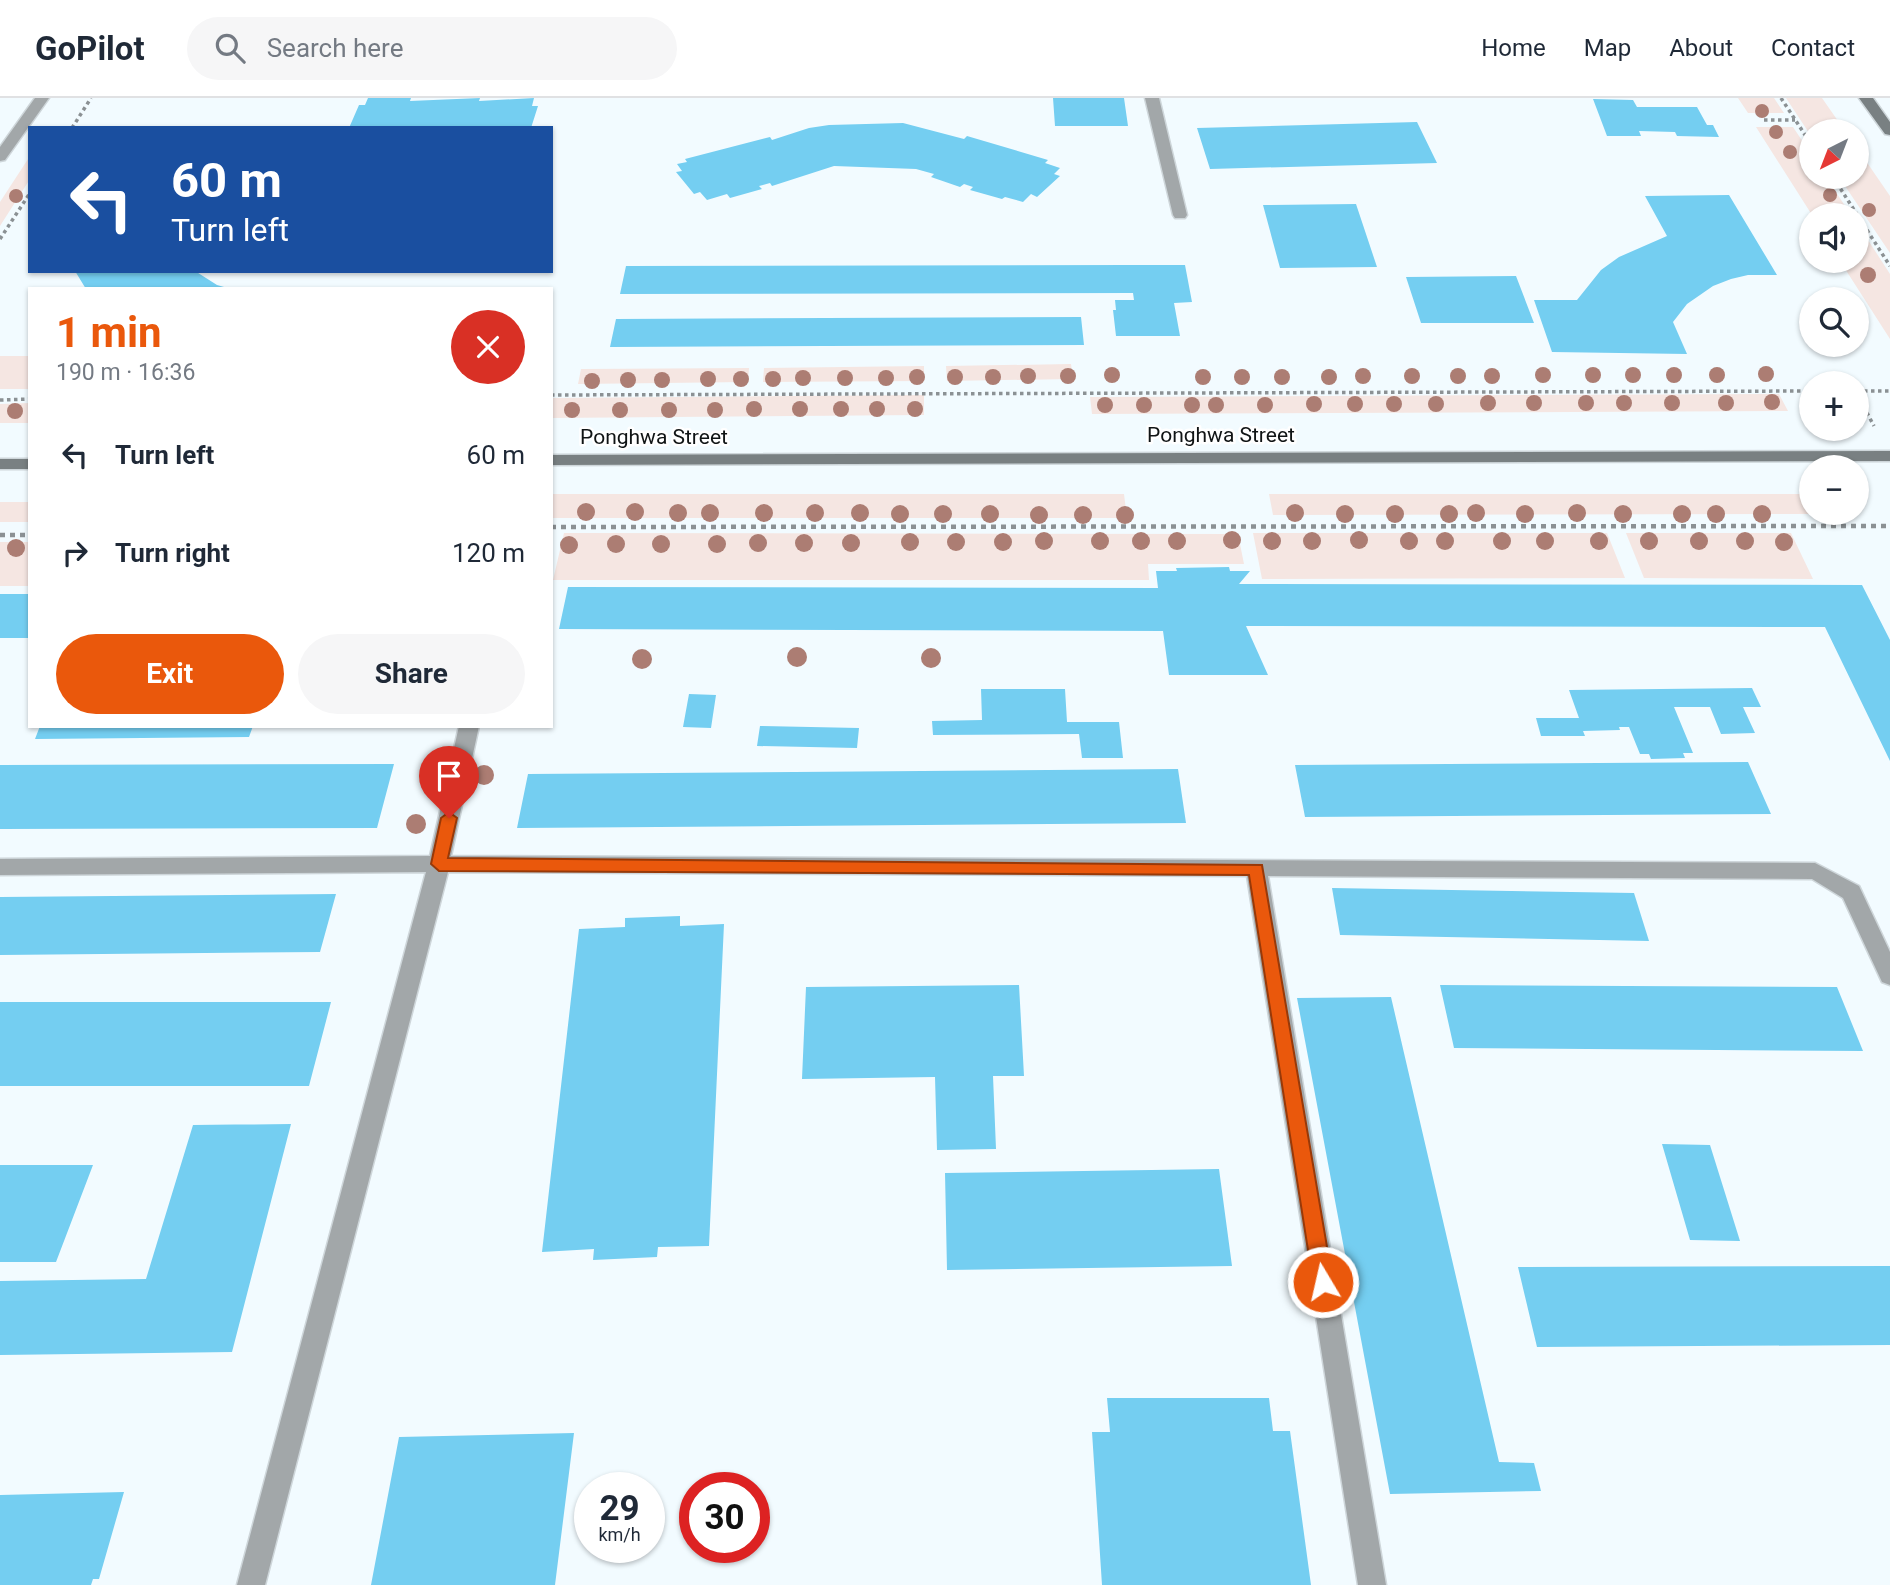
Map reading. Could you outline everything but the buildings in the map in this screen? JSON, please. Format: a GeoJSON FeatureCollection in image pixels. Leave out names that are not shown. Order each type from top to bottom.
{"type":"FeatureCollection","features":[{"type":"Feature","properties":{"kind":"main road"},"geometry":{"type":"LineString","coordinates":[[1866,98],[1890,131]]}},
{"type":"Feature","properties":{"kind":"main road","name":"Ponghwa Street"},"geometry":{"type":"LineString","coordinates":[[553,460],[1890,456]]}},
{"type":"Feature","properties":{"kind":"main road"},"geometry":{"type":"LineString","coordinates":[[0,464],[28,464]]}},
{"type":"Feature","properties":{"kind":"street"},"geometry":{"type":"LineString","coordinates":[[0,158],[42,98]]}},
{"type":"Feature","properties":{"kind":"street"},"geometry":{"type":"LineString","coordinates":[[1152,98],[1180,215]]}},
{"type":"Feature","properties":{"kind":"street"},"geometry":{"type":"LineString","coordinates":[[251,1585],[439,864],[470,728]]}},
{"type":"Feature","properties":{"kind":"street"},"geometry":{"type":"LineString","coordinates":[[0,867],[439,864],[1815,871],[1851,892],[1890,976]]}},
{"type":"Feature","properties":{"kind":"street"},"geometry":{"type":"LineString","coordinates":[[1256,869],[1372,1585]]}},
{"type":"Feature","properties":{"kind":"path"},"geometry":{"type":"LineString","coordinates":[[73,126],[91,98]]}},
{"type":"Feature","properties":{"kind":"path"},"geometry":{"type":"LineString","coordinates":[[1781,98],[1799,125]]}},
{"type":"Feature","properties":{"kind":"path"},"geometry":{"type":"LineString","coordinates":[[1764,120],[1796,120]]}},
{"type":"Feature","properties":{"kind":"path"},"geometry":{"type":"LineString","coordinates":[[1841,189],[1890,266]]}},
{"type":"Feature","properties":{"kind":"path"},"geometry":{"type":"LineString","coordinates":[[0,239],[28,196]]}},
{"type":"Feature","properties":{"kind":"path"},"geometry":{"type":"LineString","coordinates":[[553,395],[1799,391]]}},
{"type":"Feature","properties":{"kind":"path"},"geometry":{"type":"LineString","coordinates":[[1869,391],[1890,391]]}},
{"type":"Feature","properties":{"kind":"path"},"geometry":{"type":"LineString","coordinates":[[0,400],[28,400]]}},
{"type":"Feature","properties":{"kind":"path"},"geometry":{"type":"LineString","coordinates":[[553,527],[1890,526]]}},
{"type":"Feature","properties":{"kind":"path"},"geometry":{"type":"LineString","coordinates":[[0,535],[28,535]]}},
{"type":"Feature","properties":{"kind":"shaded area"},"geometry":{"type":"Polygon","coordinates":[[[1738,98],[1774,98],[1784,113],[1748,113],[1738,98]]]}},
{"type":"Feature","properties":{"kind":"shaded area"},"geometry":{"type":"Polygon","coordinates":[[[1786,98],[1822,98],[1837,119],[1800,119],[1786,98]]]}},
{"type":"Feature","properties":{"kind":"shaded area"},"geometry":{"type":"Polygon","coordinates":[[[1756,127],[1793,127],[1799,136],[1799,189],[1834,189],[1843,203],[1804,203],[1756,127]]]}},
{"type":"Feature","properties":{"kind":"shaded area"},"geometry":{"type":"Polygon","coordinates":[[[28,159],[28,182],[0,226],[0,202],[28,159]]]}},
{"type":"Feature","properties":{"kind":"shaded area"},"geometry":{"type":"Polygon","coordinates":[[[1869,165],[1890,196],[1890,253],[1869,222],[1869,203],[1856,203],[1847,189],[1869,189],[1869,165]]]}},
{"type":"Feature","properties":{"kind":"shaded area"},"geometry":{"type":"Polygon","coordinates":[[[1869,242],[1890,274],[1890,339],[1869,306],[1869,287],[1857,287],[1848,273],[1869,273],[1869,242]]]}},
{"type":"Feature","properties":{"kind":"shaded area"},"geometry":{"type":"Polygon","coordinates":[[[0,356],[28,356],[28,389],[0,389],[0,356]]]}},
{"type":"Feature","properties":{"kind":"shaded area"},"geometry":{"type":"Polygon","coordinates":[[[1071,364],[1073,379],[947,381],[946,366],[1071,364]]]}},
{"type":"Feature","properties":{"kind":"shaded area"},"geometry":{"type":"Polygon","coordinates":[[[924,366],[924,381],[763,382],[764,368],[924,366]]]}},
{"type":"Feature","properties":{"kind":"shaded area"},"geometry":{"type":"Polygon","coordinates":[[[749,368],[748,382],[578,384],[581,369],[749,368]]]}},
{"type":"Feature","properties":{"kind":"shaded area"},"geometry":{"type":"Polygon","coordinates":[[[1779,394],[1788,411],[1092,414],[1090,397],[1779,394]]]}},
{"type":"Feature","properties":{"kind":"shaded area"},"geometry":{"type":"Polygon","coordinates":[[[924,395],[924,415],[553,418],[553,398],[924,395]]]}},
{"type":"Feature","properties":{"kind":"shaded area"},"geometry":{"type":"Polygon","coordinates":[[[28,403],[28,423],[0,423],[0,404],[28,403]]]}},
{"type":"Feature","properties":{"kind":"shaded area"},"geometry":{"type":"Polygon","coordinates":[[[553,494],[1124,494],[1127,518],[553,518],[553,494]]]}},
{"type":"Feature","properties":{"kind":"shaded area"},"geometry":{"type":"Polygon","coordinates":[[[1269,494],[1799,494],[1799,514],[1273,515],[1269,494]]]}},
{"type":"Feature","properties":{"kind":"shaded area"},"geometry":{"type":"Polygon","coordinates":[[[0,502],[28,502],[28,522],[0,522],[0,502]]]}},
{"type":"Feature","properties":{"kind":"shaded area"},"geometry":{"type":"Polygon","coordinates":[[[564,533],[1238,534],[1244,564],[1148,564],[1149,580],[553,580],[564,533]]]}},
{"type":"Feature","properties":{"kind":"shaded area"},"geometry":{"type":"Polygon","coordinates":[[[1253,533],[1607,533],[1625,578],[1262,579],[1253,533]]]}},
{"type":"Feature","properties":{"kind":"shaded area"},"geometry":{"type":"Polygon","coordinates":[[[1626,533],[1791,533],[1813,579],[1644,578],[1626,533]]]}},
{"type":"Feature","properties":{"kind":"shaded area"},"geometry":{"type":"Polygon","coordinates":[[[0,542],[28,542],[28,586],[0,586],[0,542]]]}},
{"type":"Feature","properties":{"kind":"route"},"geometry":{"type":"LineString","coordinates":[[449,818],[439,864],[1256,869],[1323,1282]]}}]}
